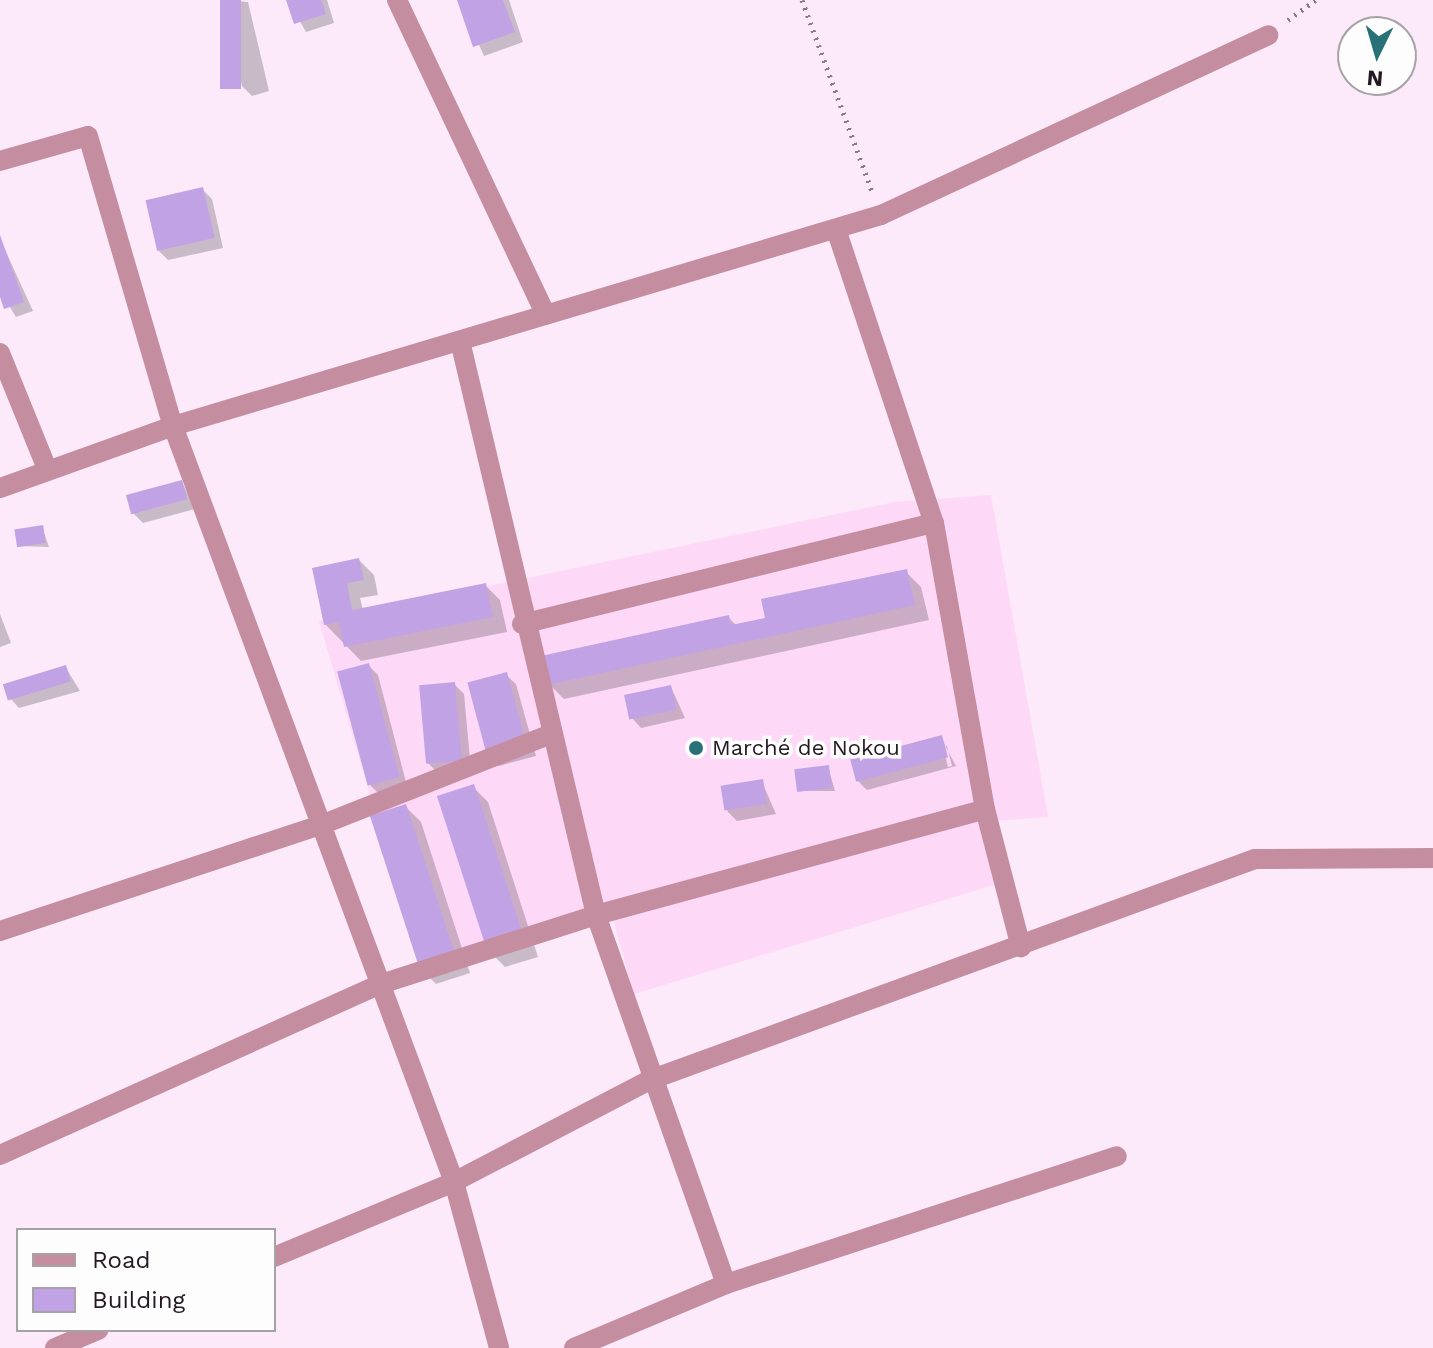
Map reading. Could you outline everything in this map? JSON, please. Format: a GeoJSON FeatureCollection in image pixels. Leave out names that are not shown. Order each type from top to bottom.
{"type":"FeatureCollection","features":[{"type":"Feature","properties":{"kind":"street"},"geometry":{"type":"LineString","coordinates":[[397,0],[546,315]]}},
{"type":"Feature","properties":{"kind":"street"},"geometry":{"type":"LineString","coordinates":[[0,488],[173,426],[881,215],[1268,35]]}},
{"type":"Feature","properties":{"kind":"street"},"geometry":{"type":"LineString","coordinates":[[0,161],[88,136],[173,426],[454,1182],[499,1348]]}},
{"type":"Feature","properties":{"kind":"street"},"geometry":{"type":"LineString","coordinates":[[836,229],[934,523],[985,809],[1021,947]]}},
{"type":"Feature","properties":{"kind":"street"},"geometry":{"type":"LineString","coordinates":[[460,341],[548,735],[596,915],[650,1080],[726,1284]]}},
{"type":"Feature","properties":{"kind":"street"},"geometry":{"type":"LineString","coordinates":[[0,353],[48,471]]}},
{"type":"Feature","properties":{"kind":"street"},"geometry":{"type":"LineString","coordinates":[[522,624],[934,523]]}},
{"type":"Feature","properties":{"kind":"street"},"geometry":{"type":"LineString","coordinates":[[0,931],[321,825],[548,735]]}},
{"type":"Feature","properties":{"kind":"street"},"geometry":{"type":"LineString","coordinates":[[0,1155],[381,984],[596,915],[985,809]]}},
{"type":"Feature","properties":{"kind":"street"},"geometry":{"type":"LineString","coordinates":[[276,1256],[454,1182],[650,1080],[1255,859],[1433,858]]}},
{"type":"Feature","properties":{"kind":"street"},"geometry":{"type":"LineString","coordinates":[[574,1348],[726,1284],[1117,1156]]}},
{"type":"Feature","properties":{"kind":"street"},"geometry":{"type":"LineString","coordinates":[[55,1348],[93,1332]]}},
{"type":"Feature","properties":{"kind":"path"},"geometry":{"type":"LineString","coordinates":[[802,0],[881,215]]}},
{"type":"Feature","properties":{"kind":"path"},"geometry":{"type":"LineString","coordinates":[[1268,35],[1316,0]]}},
{"type":"Feature","properties":{"kind":"shaded area","name":"Marché de Nokou"},"geometry":{"type":"Polygon","coordinates":[[[991,495],[1048,817],[980,822],[997,884],[634,994],[613,919],[422,971],[319,621],[895,502],[991,495]]]}},
{"type":"Feature","properties":{"kind":"building"},"geometry":{"type":"Polygon","coordinates":[[[220,0],[241,0],[241,89],[220,89],[220,0]]]}},
{"type":"Feature","properties":{"kind":"building"},"geometry":{"type":"Polygon","coordinates":[[[286,0],[321,0],[326,14],[294,24],[286,0]]]}},
{"type":"Feature","properties":{"kind":"building"},"geometry":{"type":"Polygon","coordinates":[[[457,0],[503,0],[515,32],[473,47],[457,0]]]}},
{"type":"Feature","properties":{"kind":"building"},"geometry":{"type":"Polygon","coordinates":[[[203,187],[215,238],[157,251],[146,200],[203,187]]]}},
{"type":"Feature","properties":{"kind":"building"},"geometry":{"type":"Polygon","coordinates":[[[0,235],[24,302],[4,309],[0,297],[0,235]]]}},
{"type":"Feature","properties":{"kind":"building"},"geometry":{"type":"Polygon","coordinates":[[[182,480],[187,499],[131,514],[126,495],[182,480]]]}},
{"type":"Feature","properties":{"kind":"building"},"geometry":{"type":"Polygon","coordinates":[[[43,525],[46,543],[17,547],[14,530],[43,525]]]}},
{"type":"Feature","properties":{"kind":"building"},"geometry":{"type":"Polygon","coordinates":[[[359,558],[364,580],[347,583],[352,610],[486,583],[493,617],[344,647],[339,622],[324,625],[312,568],[359,558]]]}},
{"type":"Feature","properties":{"kind":"building"},"geometry":{"type":"Polygon","coordinates":[[[907,569],[915,605],[547,685],[541,656],[729,615],[731,625],[765,618],[761,599],[907,569]]]}},
{"type":"Feature","properties":{"kind":"building"},"geometry":{"type":"Polygon","coordinates":[[[369,663],[400,777],[368,786],[337,672],[369,663]]]}},
{"type":"Feature","properties":{"kind":"building"},"geometry":{"type":"Polygon","coordinates":[[[66,665],[71,681],[8,701],[3,684],[66,665]]]}},
{"type":"Feature","properties":{"kind":"building"},"geometry":{"type":"Polygon","coordinates":[[[507,672],[527,746],[487,757],[467,683],[507,672]]]}},
{"type":"Feature","properties":{"kind":"building"},"geometry":{"type":"Polygon","coordinates":[[[455,682],[462,761],[426,764],[419,685],[455,682]]]}},
{"type":"Feature","properties":{"kind":"building"},"geometry":{"type":"Polygon","coordinates":[[[671,685],[676,709],[629,719],[624,695],[671,685]]]}},
{"type":"Feature","properties":{"kind":"building"},"geometry":{"type":"Polygon","coordinates":[[[942,735],[948,757],[856,782],[850,760],[942,735]]]}},
{"type":"Feature","properties":{"kind":"building"},"geometry":{"type":"Polygon","coordinates":[[[829,765],[832,788],[797,792],[794,769],[829,765]]]}},
{"type":"Feature","properties":{"kind":"building"},"geometry":{"type":"Polygon","coordinates":[[[763,779],[767,804],[724,810],[721,786],[763,779]]]}},
{"type":"Feature","properties":{"kind":"building"},"geometry":{"type":"Polygon","coordinates":[[[474,784],[525,942],[488,954],[437,796],[474,784]]]}},
{"type":"Feature","properties":{"kind":"building"},"geometry":{"type":"Polygon","coordinates":[[[406,804],[456,958],[420,970],[370,816],[406,804]]]}},
{"type":"Feature","properties":{"kind":"place","name":"Marché de Nokou"},"geometry":{"type":"Point","coordinates":[696,748]}}]}
